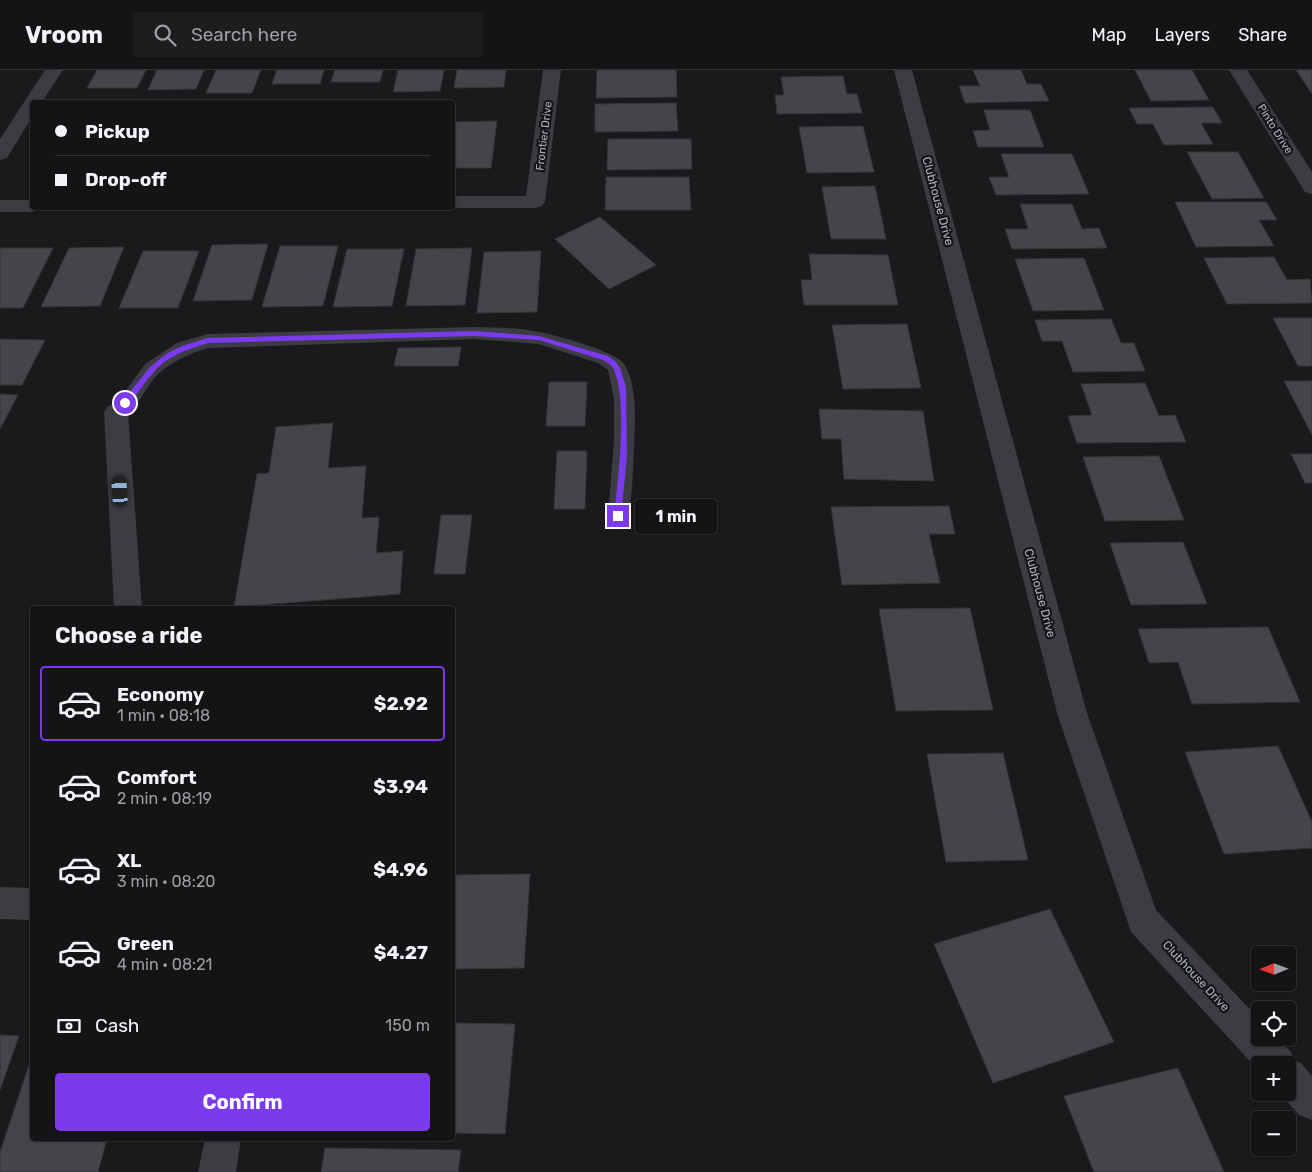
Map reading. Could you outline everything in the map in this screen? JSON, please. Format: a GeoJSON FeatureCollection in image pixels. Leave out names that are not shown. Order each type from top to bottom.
{"type":"FeatureCollection","features":[{"type":"Feature","properties":{"kind":"street"},"geometry":{"type":"LineString","coordinates":[[35,100],[54,70]]}},
{"type":"Feature","properties":{"kind":"street","name":"Frontier Drive"},"geometry":{"type":"LineString","coordinates":[[455,202],[536,202],[552,70]]}},
{"type":"Feature","properties":{"kind":"street","name":"Clubhouse Drive"},"geometry":{"type":"LineString","coordinates":[[903,70],[1072,713],[1143,920],[1270,1056]]}},
{"type":"Feature","properties":{"kind":"street","name":"Pinto Drive"},"geometry":{"type":"LineString","coordinates":[[1238,70],[1312,188]]}},
{"type":"Feature","properties":{"kind":"street"},"geometry":{"type":"LineString","coordinates":[[0,154],[30,108]]}},
{"type":"Feature","properties":{"kind":"street"},"geometry":{"type":"LineString","coordinates":[[0,206],[30,206]]}},
{"type":"Feature","properties":{"kind":"street"},"geometry":{"type":"LineString","coordinates":[[116,412],[128,606]]}},
{"type":"Feature","properties":{"kind":"street"},"geometry":{"type":"LineString","coordinates":[[0,903],[30,904]]}},
{"type":"Feature","properties":{"kind":"street"},"geometry":{"type":"LineString","coordinates":[[1296,1085],[1312,1102]]}},
{"type":"Feature","properties":{"kind":"street"},"geometry":{"type":"LineString","coordinates":[[217,1172],[223,1141]]}},
{"type":"Feature","properties":{"kind":"lane"},"geometry":{"type":"LineString","coordinates":[[116,412],[134,394],[152,369],[184,348],[208,340],[474,333],[539,338],[605,358],[613,363],[617,370],[623,387],[624,419],[624,455],[618,516]]}},
{"type":"Feature","properties":{"kind":"building"},"geometry":{"type":"Polygon","coordinates":[[[97,70],[146,70],[137,88],[87,88],[97,70]]]}},
{"type":"Feature","properties":{"kind":"building"},"geometry":{"type":"Polygon","coordinates":[[[157,70],[204,70],[196,89],[148,90],[157,70]]]}},
{"type":"Feature","properties":{"kind":"building"},"geometry":{"type":"Polygon","coordinates":[[[216,70],[261,70],[252,93],[206,93],[216,70]]]}},
{"type":"Feature","properties":{"kind":"building"},"geometry":{"type":"Polygon","coordinates":[[[277,70],[324,70],[320,84],[272,84],[277,70]]]}},
{"type":"Feature","properties":{"kind":"building"},"geometry":{"type":"Polygon","coordinates":[[[335,70],[383,70],[380,82],[331,82],[335,70]]]}},
{"type":"Feature","properties":{"kind":"building"},"geometry":{"type":"Polygon","coordinates":[[[398,70],[444,70],[440,91],[393,92],[398,70]]]}},
{"type":"Feature","properties":{"kind":"building"},"geometry":{"type":"Polygon","coordinates":[[[457,70],[506,70],[504,87],[454,88],[457,70]]]}},
{"type":"Feature","properties":{"kind":"building"},"geometry":{"type":"Polygon","coordinates":[[[597,70],[676,70],[677,97],[596,98],[597,70]]]}},
{"type":"Feature","properties":{"kind":"building"},"geometry":{"type":"Polygon","coordinates":[[[973,70],[1021,70],[1027,84],[1041,84],[1049,101],[965,103],[959,86],[980,86],[973,70]]]}},
{"type":"Feature","properties":{"kind":"building"},"geometry":{"type":"Polygon","coordinates":[[[1135,70],[1192,70],[1209,100],[1151,101],[1135,70]]]}},
{"type":"Feature","properties":{"kind":"building"},"geometry":{"type":"Polygon","coordinates":[[[1296,70],[1312,70],[1312,94],[1296,70]]]}},
{"type":"Feature","properties":{"kind":"building"},"geometry":{"type":"Polygon","coordinates":[[[843,76],[847,94],[857,94],[862,113],[777,114],[775,95],[784,95],[781,77],[843,76]]]}},
{"type":"Feature","properties":{"kind":"building"},"geometry":{"type":"Polygon","coordinates":[[[676,103],[678,131],[595,132],[595,104],[676,103]]]}},
{"type":"Feature","properties":{"kind":"building"},"geometry":{"type":"Polygon","coordinates":[[[1213,107],[1222,123],[1201,123],[1213,144],[1164,145],[1153,124],[1137,124],[1129,108],[1213,107]]]}},
{"type":"Feature","properties":{"kind":"building"},"geometry":{"type":"Polygon","coordinates":[[[984,110],[1030,110],[1044,147],[978,147],[973,131],[990,130],[984,110]]]}},
{"type":"Feature","properties":{"kind":"building"},"geometry":{"type":"Polygon","coordinates":[[[497,121],[491,168],[455,168],[455,122],[497,121]]]}},
{"type":"Feature","properties":{"kind":"building"},"geometry":{"type":"Polygon","coordinates":[[[863,126],[874,172],[807,173],[799,127],[863,126]]]}},
{"type":"Feature","properties":{"kind":"building"},"geometry":{"type":"Polygon","coordinates":[[[608,139],[691,139],[692,169],[607,170],[608,139]]]}},
{"type":"Feature","properties":{"kind":"building"},"geometry":{"type":"Polygon","coordinates":[[[1187,152],[1238,152],[1264,198],[1212,199],[1187,152]]]}},
{"type":"Feature","properties":{"kind":"building"},"geometry":{"type":"Polygon","coordinates":[[[1001,154],[1072,154],[1089,194],[996,195],[989,177],[1009,177],[1001,154]]]}},
{"type":"Feature","properties":{"kind":"building"},"geometry":{"type":"Polygon","coordinates":[[[606,177],[689,177],[691,210],[605,210],[606,177]]]}},
{"type":"Feature","properties":{"kind":"building"},"geometry":{"type":"Polygon","coordinates":[[[875,186],[886,239],[831,239],[822,187],[875,186]]]}},
{"type":"Feature","properties":{"kind":"building"},"geometry":{"type":"Polygon","coordinates":[[[1175,202],[1266,202],[1277,220],[1259,220],[1274,246],[1196,247],[1175,202]]]}},
{"type":"Feature","properties":{"kind":"building"},"geometry":{"type":"Polygon","coordinates":[[[1020,204],[1072,204],[1082,229],[1099,228],[1107,248],[1012,249],[1005,229],[1028,229],[1020,204]]]}},
{"type":"Feature","properties":{"kind":"building"},"geometry":{"type":"Polygon","coordinates":[[[600,217],[656,265],[609,289],[555,239],[600,217]]]}},
{"type":"Feature","properties":{"kind":"building"},"geometry":{"type":"Polygon","coordinates":[[[268,244],[252,300],[193,301],[212,245],[268,244]]]}},
{"type":"Feature","properties":{"kind":"building"},"geometry":{"type":"Polygon","coordinates":[[[280,246],[338,246],[323,306],[262,307],[280,246]]]}},
{"type":"Feature","properties":{"kind":"building"},"geometry":{"type":"Polygon","coordinates":[[[124,247],[100,306],[41,307],[69,248],[124,247]]]}},
{"type":"Feature","properties":{"kind":"building"},"geometry":{"type":"Polygon","coordinates":[[[0,248],[53,248],[23,308],[0,308],[0,248]]]}},
{"type":"Feature","properties":{"kind":"building"},"geometry":{"type":"Polygon","coordinates":[[[472,248],[465,305],[406,306],[416,249],[472,248]]]}},
{"type":"Feature","properties":{"kind":"building"},"geometry":{"type":"Polygon","coordinates":[[[347,249],[404,249],[392,306],[333,307],[347,249]]]}},
{"type":"Feature","properties":{"kind":"building"},"geometry":{"type":"Polygon","coordinates":[[[143,251],[199,251],[178,308],[119,308],[143,251]]]}},
{"type":"Feature","properties":{"kind":"building"},"geometry":{"type":"Polygon","coordinates":[[[541,251],[537,312],[477,313],[484,252],[541,251]]]}},
{"type":"Feature","properties":{"kind":"building"},"geometry":{"type":"Polygon","coordinates":[[[809,254],[888,255],[898,305],[804,305],[801,280],[812,280],[809,254]]]}},
{"type":"Feature","properties":{"kind":"building"},"geometry":{"type":"Polygon","coordinates":[[[1274,257],[1287,280],[1310,279],[1312,303],[1227,304],[1204,258],[1274,257]]]}},
{"type":"Feature","properties":{"kind":"building"},"geometry":{"type":"Polygon","coordinates":[[[1084,258],[1104,310],[1033,311],[1015,259],[1084,258]]]}},
{"type":"Feature","properties":{"kind":"building"},"geometry":{"type":"Polygon","coordinates":[[[1273,318],[1312,318],[1312,366],[1298,366],[1273,318]]]}},
{"type":"Feature","properties":{"kind":"building"},"geometry":{"type":"Polygon","coordinates":[[[1111,319],[1121,343],[1134,343],[1145,371],[1073,372],[1062,341],[1042,341],[1035,320],[1111,319]]]}},
{"type":"Feature","properties":{"kind":"building"},"geometry":{"type":"Polygon","coordinates":[[[907,324],[921,388],[843,389],[832,325],[907,324]]]}},
{"type":"Feature","properties":{"kind":"building"},"geometry":{"type":"Polygon","coordinates":[[[0,339],[45,340],[22,385],[0,385],[0,339]]]}},
{"type":"Feature","properties":{"kind":"building"},"geometry":{"type":"Polygon","coordinates":[[[461,347],[458,366],[394,366],[398,348],[461,347]]]}},
{"type":"Feature","properties":{"kind":"building"},"geometry":{"type":"Polygon","coordinates":[[[1284,381],[1312,381],[1312,435],[1284,381]]]}},
{"type":"Feature","properties":{"kind":"building"},"geometry":{"type":"Polygon","coordinates":[[[549,382],[587,382],[585,426],[546,426],[549,382]]]}},
{"type":"Feature","properties":{"kind":"building"},"geometry":{"type":"Polygon","coordinates":[[[1145,383],[1159,416],[1175,415],[1186,442],[1077,443],[1068,416],[1092,415],[1081,384],[1145,383]]]}},
{"type":"Feature","properties":{"kind":"building"},"geometry":{"type":"Polygon","coordinates":[[[0,394],[18,395],[0,429],[0,394]]]}},
{"type":"Feature","properties":{"kind":"building"},"geometry":{"type":"Polygon","coordinates":[[[819,409],[923,411],[934,481],[844,479],[841,439],[822,439],[819,409]]]}},
{"type":"Feature","properties":{"kind":"building"},"geometry":{"type":"Polygon","coordinates":[[[333,423],[328,468],[366,466],[362,518],[379,517],[376,553],[403,551],[400,594],[234,606],[257,474],[269,473],[276,427],[333,423]]]}},
{"type":"Feature","properties":{"kind":"building"},"geometry":{"type":"Polygon","coordinates":[[[557,451],[587,451],[585,509],[554,509],[557,451]]]}},
{"type":"Feature","properties":{"kind":"building"},"geometry":{"type":"Polygon","coordinates":[[[1291,454],[1312,454],[1312,483],[1305,483],[1291,454]]]}},
{"type":"Feature","properties":{"kind":"building"},"geometry":{"type":"Polygon","coordinates":[[[1159,456],[1184,520],[1105,521],[1083,457],[1159,456]]]}},
{"type":"Feature","properties":{"kind":"building"},"geometry":{"type":"Polygon","coordinates":[[[949,506],[955,534],[929,534],[940,583],[842,585],[831,507],[949,506]]]}},
{"type":"Feature","properties":{"kind":"building"},"geometry":{"type":"Polygon","coordinates":[[[441,515],[472,515],[465,574],[434,574],[441,515]]]}},
{"type":"Feature","properties":{"kind":"building"},"geometry":{"type":"Polygon","coordinates":[[[1183,542],[1207,604],[1131,605],[1110,543],[1183,542]]]}},
{"type":"Feature","properties":{"kind":"building"},"geometry":{"type":"Polygon","coordinates":[[[970,608],[993,710],[896,711],[879,609],[970,608]]]}},
{"type":"Feature","properties":{"kind":"building"},"geometry":{"type":"Polygon","coordinates":[[[1268,627],[1300,702],[1192,704],[1178,662],[1149,663],[1138,629],[1268,627]]]}},
{"type":"Feature","properties":{"kind":"building"},"geometry":{"type":"Polygon","coordinates":[[[1278,746],[1312,822],[1312,848],[1224,854],[1185,752],[1278,746]]]}},
{"type":"Feature","properties":{"kind":"building"},"geometry":{"type":"Polygon","coordinates":[[[1003,753],[1028,860],[946,862],[927,754],[1003,753]]]}},
{"type":"Feature","properties":{"kind":"building"},"geometry":{"type":"Polygon","coordinates":[[[530,874],[524,968],[455,969],[455,875],[530,874]]]}},
{"type":"Feature","properties":{"kind":"building"},"geometry":{"type":"Polygon","coordinates":[[[1050,909],[1114,1042],[993,1083],[934,944],[1050,909]]]}},
{"type":"Feature","properties":{"kind":"building"},"geometry":{"type":"Polygon","coordinates":[[[455,1023],[515,1024],[505,1134],[455,1133],[455,1023]]]}},
{"type":"Feature","properties":{"kind":"building"},"geometry":{"type":"Polygon","coordinates":[[[0,1035],[19,1036],[0,1090],[0,1035]]]}},
{"type":"Feature","properties":{"kind":"building"},"geometry":{"type":"Polygon","coordinates":[[[30,1062],[30,1141],[106,1141],[98,1172],[0,1172],[0,1152],[30,1062]]]}},
{"type":"Feature","properties":{"kind":"building"},"geometry":{"type":"Polygon","coordinates":[[[1178,1068],[1224,1172],[1094,1172],[1064,1096],[1178,1068]]]}},
{"type":"Feature","properties":{"kind":"building"},"geometry":{"type":"Polygon","coordinates":[[[325,1148],[461,1150],[458,1172],[321,1172],[325,1148]]]}},
{"type":"Feature","properties":{"kind":"route"},"geometry":{"type":"LineString","coordinates":[[125,403],[152,369],[169,356],[184,348],[208,340],[474,333],[539,338],[605,358],[613,363],[617,370],[623,387],[624,419],[624,455],[618,516]]}}]}
